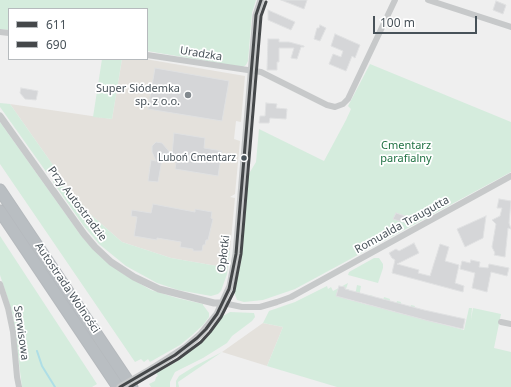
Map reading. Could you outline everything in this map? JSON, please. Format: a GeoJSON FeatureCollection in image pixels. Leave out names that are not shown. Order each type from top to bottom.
{"type":"FeatureCollection","features":[{"type":"Feature","properties":{"kind":"highway","name":"Autostrada Wolności"},"geometry":{"type":"LineString","coordinates":[[0,190],[132,387]]}},
{"type":"Feature","properties":{"kind":"highway"},"geometry":{"type":"LineString","coordinates":[[1,212],[119,387]]}},
{"type":"Feature","properties":{"kind":"street","name":"Opłotki"},"geometry":{"type":"LineString","coordinates":[[119,387],[175,355],[197,338],[210,324],[223,304],[232,279],[236,254],[253,70],[256,15],[261,0]]}},
{"type":"Feature","properties":{"kind":"street","name":"Uradzka"},"geometry":{"type":"LineString","coordinates":[[148,55],[253,70],[264,73],[327,106],[335,107],[343,104],[348,99],[395,0]]}},
{"type":"Feature","properties":{"kind":"street"},"geometry":{"type":"LineString","coordinates":[[428,0],[511,27]]}},
{"type":"Feature","properties":{"kind":"street","name":"Przy Autostradzie"},"geometry":{"type":"LineString","coordinates":[[0,116],[84,234],[111,262],[134,277],[158,289],[223,304]]}},
{"type":"Feature","properties":{"kind":"street","name":"Romualda Traugutta"},"geometry":{"type":"LineString","coordinates":[[223,304],[242,307],[260,307],[277,302],[303,291],[511,176]]}},
{"type":"Feature","properties":{"kind":"street","name":"Serwisowa"},"geometry":{"type":"LineString","coordinates":[[0,284],[8,308],[19,387]]}},
{"type":"Feature","properties":{"kind":"street"},"geometry":{"type":"LineString","coordinates":[[501,322],[511,324]]}},
{"type":"Feature","properties":{"kind":"shaded area"},"geometry":{"type":"Polygon","coordinates":[[[122,60],[148,60],[245,76],[241,122],[236,121],[234,139],[240,141],[235,194],[230,197],[235,198],[230,250],[217,266],[171,258],[122,242],[81,205],[10,104],[112,119],[122,60]]]}},
{"type":"Feature","properties":{"kind":"shaded area"},"geometry":{"type":"Polygon","coordinates":[[[263,323],[283,327],[267,366],[222,352],[263,323]]]}},
{"type":"Feature","properties":{"kind":"green space"},"geometry":{"type":"Polygon","coordinates":[[[0,0],[256,0],[252,13],[248,61],[243,67],[148,51],[148,8],[8,8],[8,30],[0,29],[0,0]]]}},
{"type":"Feature","properties":{"kind":"green space"},"geometry":{"type":"Polygon","coordinates":[[[102,60],[122,60],[112,119],[93,117],[102,60]]]}},
{"type":"Feature","properties":{"kind":"green space","name":"Cmentarz parafialny"},"geometry":{"type":"Polygon","coordinates":[[[370,64],[511,122],[511,172],[295,289],[263,300],[244,302],[237,300],[234,292],[241,262],[247,177],[256,162],[259,129],[324,161],[346,120],[351,109],[348,106],[370,64]]]}},
{"type":"Feature","properties":{"kind":"green space"},"geometry":{"type":"Polygon","coordinates":[[[0,103],[10,104],[53,165],[48,169],[49,173],[47,173],[0,107],[0,103]]]}},
{"type":"Feature","properties":{"kind":"green space"},"geometry":{"type":"Polygon","coordinates":[[[0,122],[82,237],[102,258],[125,275],[151,290],[203,304],[209,313],[209,317],[203,325],[180,345],[150,362],[148,359],[144,362],[141,359],[135,362],[0,164],[0,122]]]}},
{"type":"Feature","properties":{"kind":"green space"},"geometry":{"type":"Polygon","coordinates":[[[57,178],[68,193],[71,191],[90,214],[122,242],[171,258],[217,266],[230,250],[227,274],[221,291],[218,294],[211,296],[178,290],[157,283],[126,266],[99,244],[83,225],[53,182],[54,179],[57,178]]]}},
{"type":"Feature","properties":{"kind":"green space"},"geometry":{"type":"Polygon","coordinates":[[[0,236],[97,384],[92,387],[22,387],[13,315],[0,275],[0,236]]]}},
{"type":"Feature","properties":{"kind":"green space"},"geometry":{"type":"Polygon","coordinates":[[[374,258],[379,258],[383,264],[378,283],[348,275],[349,272],[374,258]]]}},
{"type":"Feature","properties":{"kind":"green space"},"geometry":{"type":"Polygon","coordinates":[[[348,283],[346,289],[349,289],[347,299],[354,301],[357,285],[361,286],[358,302],[368,305],[370,295],[373,296],[370,305],[381,308],[384,297],[390,299],[388,310],[395,312],[397,301],[401,302],[399,313],[408,315],[411,305],[415,306],[412,316],[464,330],[469,308],[472,308],[471,320],[473,308],[501,314],[494,348],[511,352],[511,387],[337,387],[267,366],[283,327],[263,323],[269,311],[295,302],[327,286],[328,289],[331,287],[333,291],[348,283]]]}},
{"type":"Feature","properties":{"kind":"green space"},"geometry":{"type":"Polygon","coordinates":[[[230,312],[254,313],[255,317],[232,336],[227,343],[203,358],[175,372],[170,382],[170,387],[151,387],[149,384],[155,381],[156,377],[158,376],[156,373],[176,362],[198,345],[212,331],[223,316],[230,312]]]}},
{"type":"Feature","properties":{"kind":"green space"},"geometry":{"type":"Polygon","coordinates":[[[222,352],[178,382],[179,387],[176,387],[176,381],[179,376],[222,352]]]}},
{"type":"Feature","properties":{"kind":"building"},"geometry":{"type":"Polygon","coordinates":[[[281,0],[307,0],[304,9],[281,0]]]}},
{"type":"Feature","properties":{"kind":"building"},"geometry":{"type":"Polygon","coordinates":[[[496,1],[506,5],[503,14],[493,10],[496,1]]]}},
{"type":"Feature","properties":{"kind":"building"},"geometry":{"type":"Polygon","coordinates":[[[268,10],[295,22],[291,30],[268,20],[268,10]]]}},
{"type":"Feature","properties":{"kind":"building"},"geometry":{"type":"Polygon","coordinates":[[[320,25],[326,28],[320,41],[314,39],[317,28],[319,28],[320,25]]]}},
{"type":"Feature","properties":{"kind":"building"},"geometry":{"type":"Polygon","coordinates":[[[335,34],[360,45],[355,58],[352,56],[346,71],[329,64],[333,54],[341,57],[343,51],[331,46],[335,34]]]}},
{"type":"Feature","properties":{"kind":"building"},"geometry":{"type":"Polygon","coordinates":[[[268,39],[279,39],[279,42],[289,42],[304,47],[301,47],[297,59],[291,58],[294,48],[279,48],[279,62],[277,62],[277,70],[267,70],[268,39]]]}},
{"type":"Feature","properties":{"kind":"building","name":"Super Siódemka sp. z o.o."},"geometry":{"type":"Polygon","coordinates":[[[155,68],[229,81],[222,121],[148,109],[155,68]]]}},
{"type":"Feature","properties":{"kind":"building"},"geometry":{"type":"Polygon","coordinates":[[[21,88],[38,91],[36,100],[25,99],[20,93],[21,88]]]}},
{"type":"Feature","properties":{"kind":"building"},"geometry":{"type":"Polygon","coordinates":[[[266,103],[277,104],[276,108],[287,109],[286,119],[270,118],[269,123],[259,123],[260,116],[265,116],[266,103]]]}},
{"type":"Feature","properties":{"kind":"building"},"geometry":{"type":"Polygon","coordinates":[[[174,133],[205,138],[204,148],[222,151],[218,176],[175,169],[177,156],[163,154],[158,182],[148,181],[151,160],[156,161],[152,152],[152,146],[156,142],[162,143],[172,155],[174,133]]]}},
{"type":"Feature","properties":{"kind":"building"},"geometry":{"type":"Polygon","coordinates":[[[499,199],[511,201],[509,223],[511,229],[508,228],[505,257],[494,255],[495,253],[492,247],[496,224],[492,220],[500,216],[502,208],[497,208],[499,199]]]}},
{"type":"Feature","properties":{"kind":"building"},"geometry":{"type":"Polygon","coordinates":[[[153,204],[195,212],[195,209],[212,212],[211,218],[213,219],[208,240],[206,240],[205,245],[203,245],[202,251],[193,251],[193,249],[180,247],[181,242],[134,236],[137,217],[131,216],[132,210],[151,213],[153,204]]]}},
{"type":"Feature","properties":{"kind":"building"},"geometry":{"type":"Polygon","coordinates":[[[396,213],[408,217],[406,223],[393,219],[396,213]]]}},
{"type":"Feature","properties":{"kind":"building"},"geometry":{"type":"Polygon","coordinates":[[[486,216],[483,238],[465,247],[457,229],[486,216]]]}},
{"type":"Feature","properties":{"kind":"building"},"geometry":{"type":"Polygon","coordinates":[[[414,243],[419,253],[397,264],[419,270],[418,273],[430,276],[440,244],[449,247],[445,261],[459,265],[455,283],[464,286],[463,292],[392,273],[395,260],[389,253],[396,249],[399,251],[414,243]]]}},
{"type":"Feature","properties":{"kind":"building"},"geometry":{"type":"Polygon","coordinates":[[[471,260],[480,262],[479,267],[488,268],[489,264],[509,268],[507,276],[491,272],[487,292],[472,288],[475,273],[460,269],[462,261],[470,263],[471,260]]]}},
{"type":"Feature","properties":{"kind":"building"},"geometry":{"type":"Polygon","coordinates":[[[339,286],[345,287],[345,289],[424,310],[465,319],[463,329],[336,296],[339,286]]]}},
{"type":"Feature","properties":{"kind":"waterway"},"geometry":{"type":"LineString","coordinates":[[37,351],[42,366],[55,387]]}},
{"type":"Feature","properties":{"kind":"transit line","name":"611"},"geometry":{"type":"LineString","coordinates":[[120,387],[175,355],[197,338],[217,314],[229,289],[236,254],[256,15],[261,0]]}},
{"type":"Feature","properties":{"kind":"transit line","name":"690"},"geometry":{"type":"LineString","coordinates":[[130,387],[178,359],[201,342],[221,317],[234,291],[241,254],[261,16],[266,2]]}},
{"type":"Feature","properties":{"kind":"place","name":"Super Siódemka sp. z o.o."},"geometry":{"type":"Point","coordinates":[188,95]}},
{"type":"Feature","properties":{"kind":"place","name":"Luboń Cmentarz"},"geometry":{"type":"Point","coordinates":[244,158]}}]}
